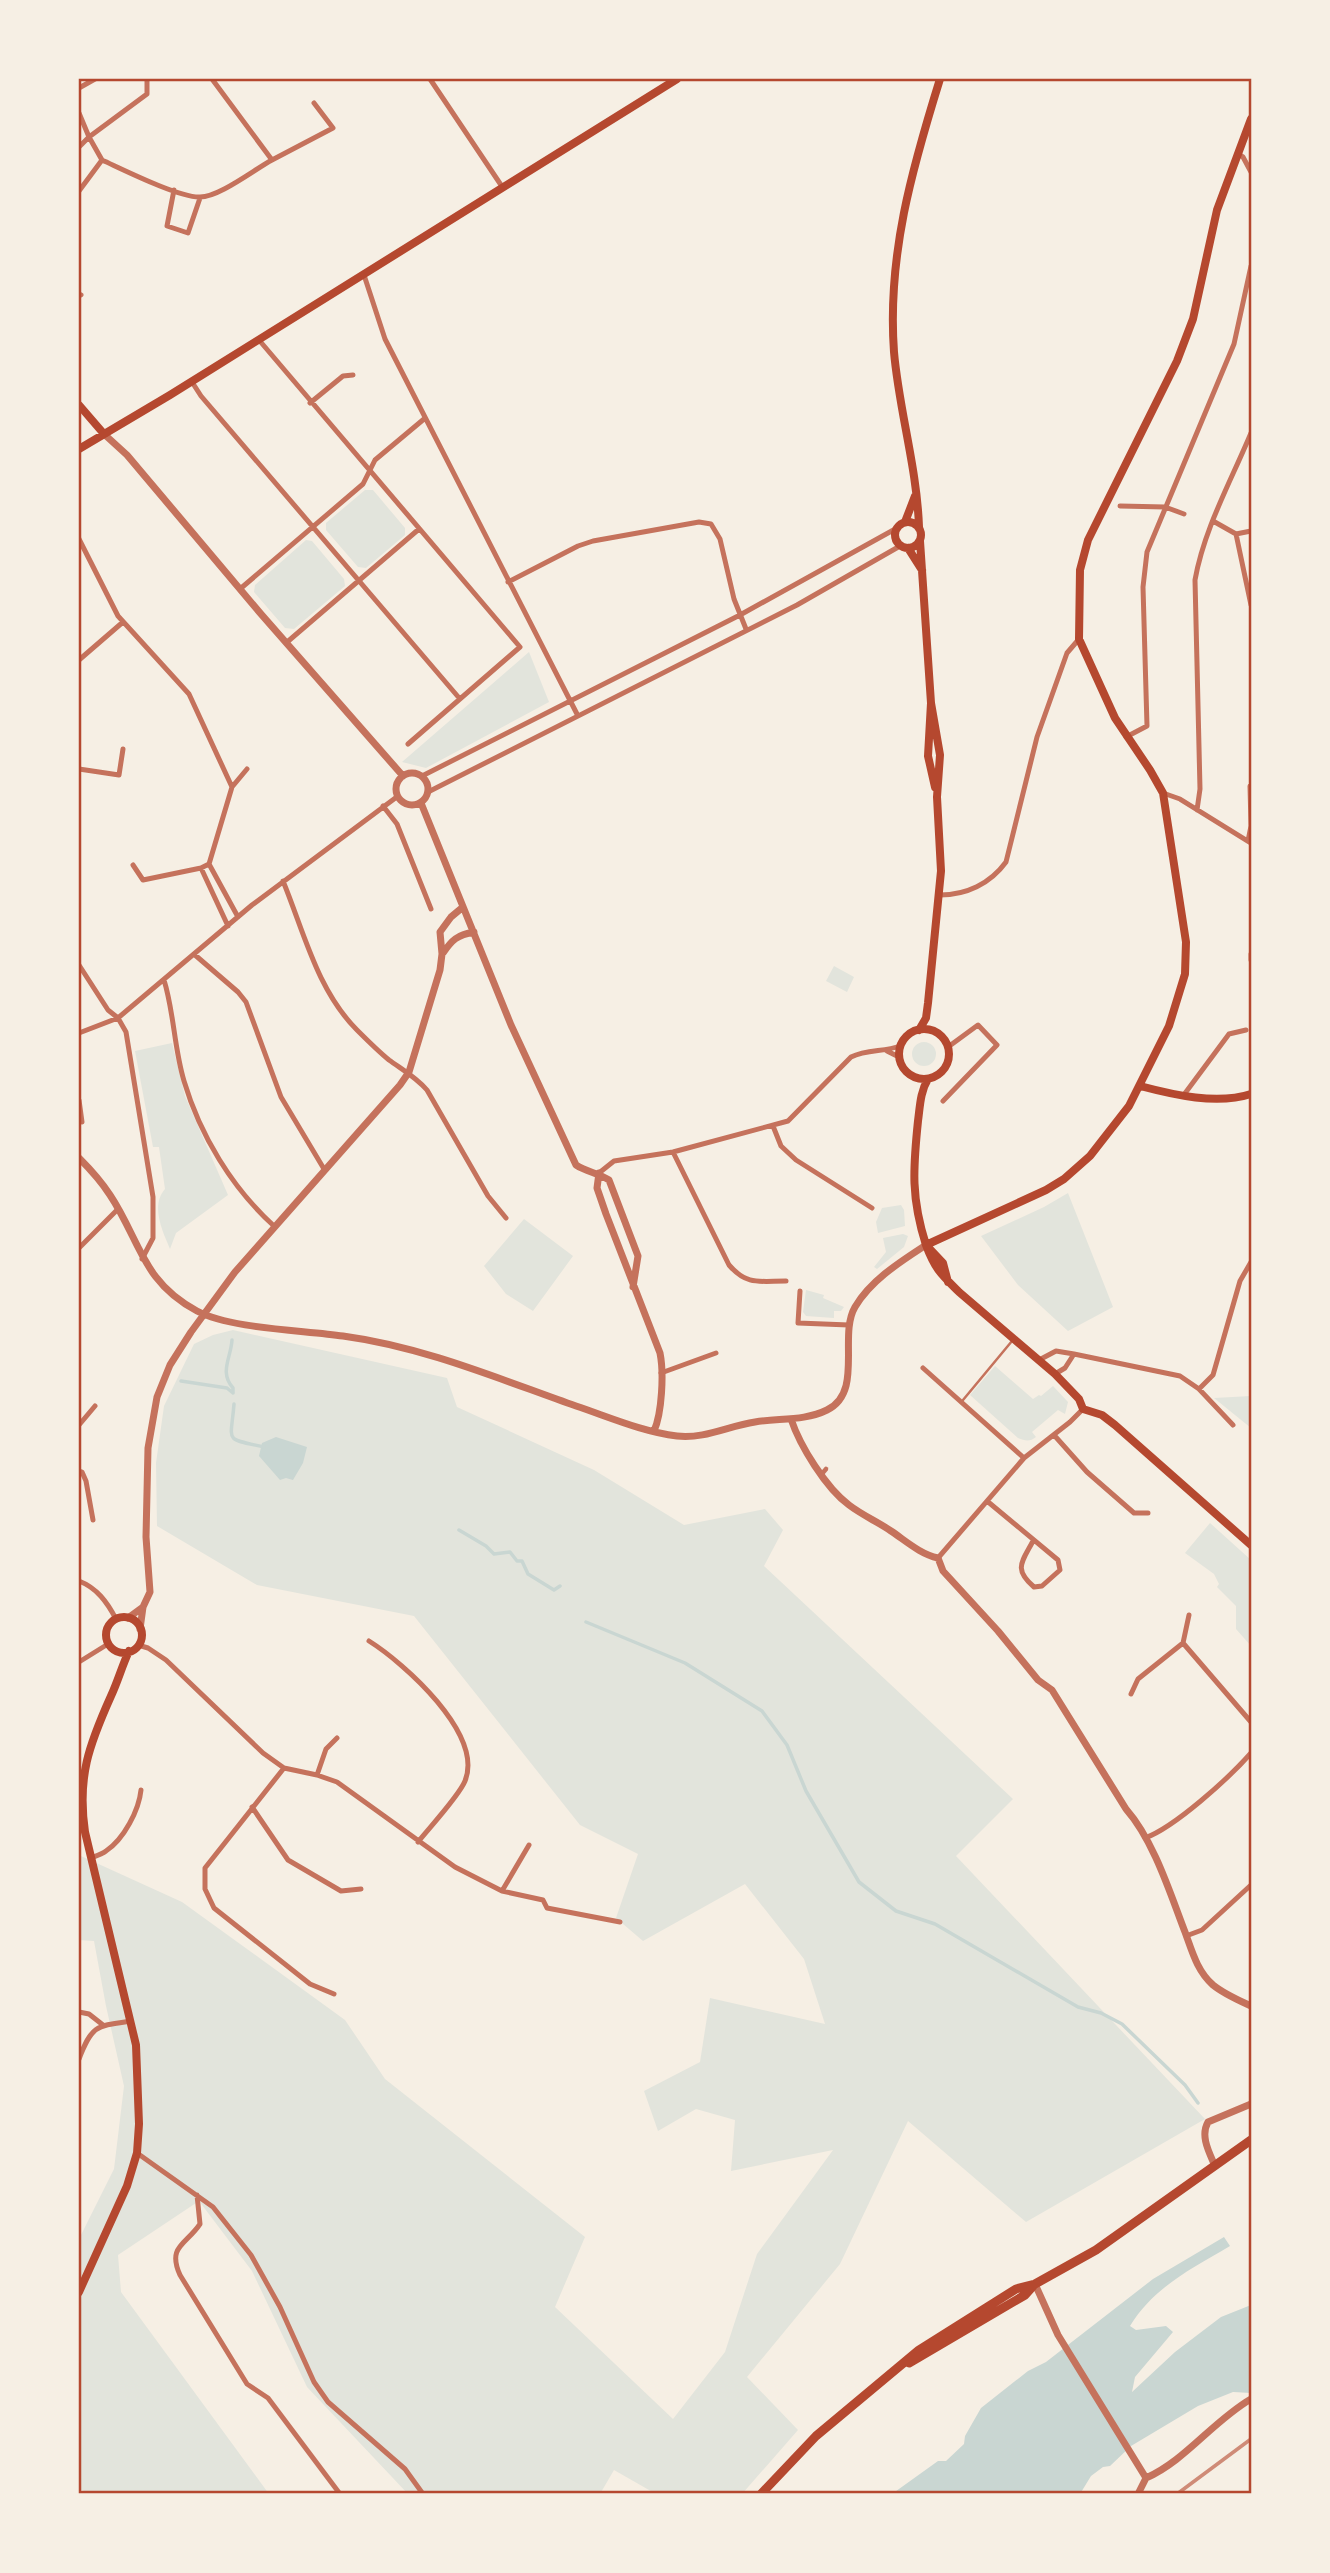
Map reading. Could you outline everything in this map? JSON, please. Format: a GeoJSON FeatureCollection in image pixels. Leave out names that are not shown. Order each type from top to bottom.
{"type":"FeatureCollection","features":[{"type":"Feature","properties":{"kind":"main road"},"geometry":{"type":"LineString","coordinates":[[79,449],[192,382],[677,79]]}},
{"type":"Feature","properties":{"kind":"main road"},"geometry":{"type":"LineString","coordinates":[[919,1030],[926,1018],[940,895],[937,797],[940,755],[931,703],[921,535],[894,355],[894,277],[897,242],[910,186],[940,79]]}},
{"type":"Feature","properties":{"kind":"main road"},"geometry":{"type":"LineString","coordinates":[[926,1245],[1013,1206],[1064,1179],[1102,1141],[1140,1086],[1175,1011],[1185,974],[1186,942],[1163,793],[1115,718],[1079,639],[1080,570],[1088,540],[1177,361],[1193,319],[1217,209],[1251,120]]}},
{"type":"Feature","properties":{"kind":"main road"},"geometry":{"type":"LineString","coordinates":[[79,405],[104,434]]}},
{"type":"Feature","properties":{"kind":"main road"},"geometry":{"type":"LineString","coordinates":[[915,496],[905,522],[897,528],[895,538],[923,572]]}},
{"type":"Feature","properties":{"kind":"main road"},"geometry":{"type":"LineString","coordinates":[[905,522],[919,527]]}},
{"type":"Feature","properties":{"kind":"main road"},"geometry":{"type":"LineString","coordinates":[[904,547],[915,546],[920,541]]}},
{"type":"Feature","properties":{"kind":"main road"},"geometry":{"type":"LineString","coordinates":[[926,1018],[933,1031],[944,1040],[949,1055],[943,1070],[928,1079],[921,1095],[912,1177],[916,1209],[926,1245],[943,1263],[948,1282],[1055,1374],[1079,1399],[1083,1409],[1102,1415],[1115,1425],[1251,1545]]}},
{"type":"Feature","properties":{"kind":"main road"},"geometry":{"type":"LineString","coordinates":[[928,1079],[913,1077],[906,1072],[899,1058],[900,1045],[908,1035],[919,1030],[933,1031]]}},
{"type":"Feature","properties":{"kind":"main road"},"geometry":{"type":"LineString","coordinates":[[913,1077],[921,1095]]}},
{"type":"Feature","properties":{"kind":"main road"},"geometry":{"type":"LineString","coordinates":[[1140,1086],[1183,1096],[1231,1098],[1251,1094]]}},
{"type":"Feature","properties":{"kind":"main road"},"geometry":{"type":"LineString","coordinates":[[79,2292],[121,2203],[137,2152],[139,2082],[131,2021],[81,1807],[82,1775],[89,1747],[120,1670],[129,1651],[138,1645],[141,1637],[135,1622],[128,1618],[116,1619],[108,1627],[108,1644],[117,1651],[129,1651]]}},
{"type":"Feature","properties":{"kind":"main road"},"geometry":{"type":"LineString","coordinates":[[117,1651],[120,1670]]}},
{"type":"Feature","properties":{"kind":"main road"},"geometry":{"type":"LineString","coordinates":[[761,2494],[816,2436],[919,2350],[1016,2289],[1035,2284],[1096,2250],[1251,2140]]}},
{"type":"Feature","properties":{"kind":"street"},"geometry":{"type":"LineString","coordinates":[[79,88],[95,79]]}},
{"type":"Feature","properties":{"kind":"street"},"geometry":{"type":"LineString","coordinates":[[79,147],[147,94],[147,79]]}},
{"type":"Feature","properties":{"kind":"street"},"geometry":{"type":"LineString","coordinates":[[212,79],[272,159]]}},
{"type":"Feature","properties":{"kind":"street"},"geometry":{"type":"LineString","coordinates":[[430,79],[503,188]]}},
{"type":"Feature","properties":{"kind":"street"},"geometry":{"type":"LineString","coordinates":[[79,113],[102,160],[200,198],[215,193],[272,159],[333,128],[314,103]]}},
{"type":"Feature","properties":{"kind":"street"},"geometry":{"type":"LineString","coordinates":[[1238,154],[1243,157],[1251,172]]}},
{"type":"Feature","properties":{"kind":"street"},"geometry":{"type":"LineString","coordinates":[[79,191],[102,160]]}},
{"type":"Feature","properties":{"kind":"street"},"geometry":{"type":"LineString","coordinates":[[174,190],[167,226],[188,233],[200,198]]}},
{"type":"Feature","properties":{"kind":"street"},"geometry":{"type":"LineString","coordinates":[[1126,737],[1147,726],[1144,570],[1147,552],[1234,344],[1251,266]]}},
{"type":"Feature","properties":{"kind":"street"},"geometry":{"type":"LineString","coordinates":[[364,275],[385,339],[577,714]]}},
{"type":"Feature","properties":{"kind":"street"},"geometry":{"type":"LineString","coordinates":[[259,340],[520,647],[408,744]]}},
{"type":"Feature","properties":{"kind":"street"},"geometry":{"type":"LineString","coordinates":[[310,403],[343,376],[353,375]]}},
{"type":"Feature","properties":{"kind":"street"},"geometry":{"type":"LineString","coordinates":[[192,382],[201,397],[460,699]]}},
{"type":"Feature","properties":{"kind":"street"},"geometry":{"type":"LineString","coordinates":[[240,589],[363,484],[375,460],[424,419]]}},
{"type":"Feature","properties":{"kind":"street"},"geometry":{"type":"LineString","coordinates":[[1197,810],[1200,789],[1195,580],[1200,556],[1213,521],[1251,433]]}},
{"type":"Feature","properties":{"kind":"street"},"geometry":{"type":"LineString","coordinates":[[104,434],[127,455],[403,776]]}},
{"type":"Feature","properties":{"kind":"street"},"geometry":{"type":"LineString","coordinates":[[1120,506],[1165,507],[1184,514]]}},
{"type":"Feature","properties":{"kind":"street"},"geometry":{"type":"LineString","coordinates":[[1213,521],[1236,534],[1251,531]]}},
{"type":"Feature","properties":{"kind":"street"},"geometry":{"type":"LineString","coordinates":[[508,582],[593,541],[699,522],[711,524],[720,539],[734,599],[746,629]]}},
{"type":"Feature","properties":{"kind":"street"},"geometry":{"type":"LineString","coordinates":[[422,776],[740,615],[897,528]]}},
{"type":"Feature","properties":{"kind":"street"},"geometry":{"type":"LineString","coordinates":[[286,643],[419,529]]}},
{"type":"Feature","properties":{"kind":"street"},"geometry":{"type":"LineString","coordinates":[[1236,534],[1249,581],[1251,605]]}},
{"type":"Feature","properties":{"kind":"street"},"geometry":{"type":"LineString","coordinates":[[79,539],[123,622],[189,694],[232,787]]}},
{"type":"Feature","properties":{"kind":"street"},"geometry":{"type":"LineString","coordinates":[[421,803],[428,792],[577,714],[797,605],[904,547]]}},
{"type":"Feature","properties":{"kind":"street"},"geometry":{"type":"LineString","coordinates":[[79,660],[123,622]]}},
{"type":"Feature","properties":{"kind":"street"},"geometry":{"type":"LineString","coordinates":[[940,895],[955,895],[979,887],[1006,862],[1037,737],[1067,653],[1079,639]]}},
{"type":"Feature","properties":{"kind":"street"},"geometry":{"type":"LineString","coordinates":[[79,769],[119,775],[122,749]]}},
{"type":"Feature","properties":{"kind":"street"},"geometry":{"type":"LineString","coordinates":[[238,917],[209,864],[232,787],[247,769]]}},
{"type":"Feature","properties":{"kind":"street"},"geometry":{"type":"LineString","coordinates":[[403,776],[422,776],[428,783],[428,792]]}},
{"type":"Feature","properties":{"kind":"street"},"geometry":{"type":"LineString","coordinates":[[403,776],[396,790],[398,796],[407,804],[421,803]]}},
{"type":"Feature","properties":{"kind":"street"},"geometry":{"type":"LineString","coordinates":[[1163,793],[1180,799],[1250,842],[1250,786]]}},
{"type":"Feature","properties":{"kind":"street"},"geometry":{"type":"LineString","coordinates":[[79,1033],[118,1018],[238,917],[398,796]]}},
{"type":"Feature","properties":{"kind":"street"},"geometry":{"type":"LineString","coordinates":[[421,803],[512,1025],[576,1165],[587,1172],[599,1173],[609,1180],[638,1256],[633,1287]]}},
{"type":"Feature","properties":{"kind":"street"},"geometry":{"type":"LineString","coordinates":[[383,806],[397,824],[431,909]]}},
{"type":"Feature","properties":{"kind":"street"},"geometry":{"type":"LineString","coordinates":[[133,865],[143,880],[209,864]]}},
{"type":"Feature","properties":{"kind":"street"},"geometry":{"type":"LineString","coordinates":[[201,868],[228,926]]}},
{"type":"Feature","properties":{"kind":"street"},"geometry":{"type":"LineString","coordinates":[[284,881],[318,973],[336,1005],[355,1029],[427,1090],[488,1196],[506,1219]]}},
{"type":"Feature","properties":{"kind":"street"},"geometry":{"type":"LineString","coordinates":[[140,1629],[143,1607],[150,1592],[146,1537],[148,1448],[157,1397],[170,1365],[235,1272],[409,1072],[440,970],[440,932],[463,907]]}},
{"type":"Feature","properties":{"kind":"street"},"geometry":{"type":"LineString","coordinates":[[442,954],[453,939],[474,932]]}},
{"type":"Feature","properties":{"kind":"street"},"geometry":{"type":"LineString","coordinates":[[1251,954],[1251,960]]}},
{"type":"Feature","properties":{"kind":"street"},"geometry":{"type":"LineString","coordinates":[[195,955],[246,1002],[281,1097],[324,1169]]}},
{"type":"Feature","properties":{"kind":"street"},"geometry":{"type":"LineString","coordinates":[[79,965],[108,1010],[118,1018],[126,1032],[153,1198],[153,1238],[142,1259]]}},
{"type":"Feature","properties":{"kind":"street"},"geometry":{"type":"LineString","coordinates":[[164,980],[184,1082],[210,1145],[254,1209],[274,1226]]}},
{"type":"Feature","properties":{"kind":"street"},"geometry":{"type":"LineString","coordinates":[[943,1101],[997,1045],[978,1025],[948,1047]]}},
{"type":"Feature","properties":{"kind":"street"},"geometry":{"type":"LineString","coordinates":[[1183,1096],[1229,1034],[1246,1030]]}},
{"type":"Feature","properties":{"kind":"street"},"geometry":{"type":"LineString","coordinates":[[654,1431],[659,1418],[660,1353],[597,1188],[599,1173],[614,1161],[673,1152],[788,1121],[851,1057],[863,1051],[887,1051],[900,1045]]}},
{"type":"Feature","properties":{"kind":"street"},"geometry":{"type":"LineString","coordinates":[[887,1051],[899,1058]]}},
{"type":"Feature","properties":{"kind":"street"},"geometry":{"type":"LineString","coordinates":[[79,1100],[82,1122]]}},
{"type":"Feature","properties":{"kind":"street"},"geometry":{"type":"LineString","coordinates":[[773,1126],[781,1146],[796,1160],[872,1208]]}},
{"type":"Feature","properties":{"kind":"street"},"geometry":{"type":"LineString","coordinates":[[673,1152],[729,1265],[737,1275],[751,1281],[786,1281]]}},
{"type":"Feature","properties":{"kind":"street"},"geometry":{"type":"LineString","coordinates":[[79,1158],[111,1196],[142,1259],[167,1289],[205,1314],[235,1322],[385,1343],[432,1355],[654,1431],[678,1436],[702,1436],[753,1422],[792,1419],[825,1411],[839,1402],[845,1389],[849,1365],[849,1325],[854,1308],[875,1282],[926,1245]]}},
{"type":"Feature","properties":{"kind":"street"},"geometry":{"type":"LineString","coordinates":[[79,1248],[118,1209]]}},
{"type":"Feature","properties":{"kind":"street"},"geometry":{"type":"LineString","coordinates":[[1199,1389],[1213,1375],[1240,1281],[1251,1262]]}},
{"type":"Feature","properties":{"kind":"street"},"geometry":{"type":"LineString","coordinates":[[800,1291],[798,1323],[849,1325]]}},
{"type":"Feature","properties":{"kind":"street"},"geometry":{"type":"LineString","coordinates":[[1038,1360],[1056,1351],[1180,1376],[1199,1389],[1233,1425]]}},
{"type":"Feature","properties":{"kind":"street"},"geometry":{"type":"LineString","coordinates":[[661,1373],[716,1353]]}},
{"type":"Feature","properties":{"kind":"street"},"geometry":{"type":"LineString","coordinates":[[1055,1374],[1065,1368],[1074,1354]]}},
{"type":"Feature","properties":{"kind":"street"},"geometry":{"type":"LineString","coordinates":[[923,1368],[1024,1458]]}},
{"type":"Feature","properties":{"kind":"street"},"geometry":{"type":"LineString","coordinates":[[79,1425],[95,1406]]}},
{"type":"Feature","properties":{"kind":"street"},"geometry":{"type":"LineString","coordinates":[[938,1558],[1024,1458],[1083,1409]]}},
{"type":"Feature","properties":{"kind":"street"},"geometry":{"type":"LineString","coordinates":[[792,1419],[799,1438],[848,1505],[926,1555],[938,1558]]}},
{"type":"Feature","properties":{"kind":"street"},"geometry":{"type":"LineString","coordinates":[[1054,1435],[1087,1472],[1134,1513],[1148,1513]]}},
{"type":"Feature","properties":{"kind":"street"},"geometry":{"type":"LineString","coordinates":[[79,1471],[86,1480],[93,1520]]}},
{"type":"Feature","properties":{"kind":"street"},"geometry":{"type":"LineString","coordinates":[[987,1501],[1058,1560],[1060,1570],[1042,1586],[1034,1587],[1023,1577],[1020,1566],[1033,1541]]}},
{"type":"Feature","properties":{"kind":"street"},"geometry":{"type":"LineString","coordinates":[[938,1558],[943,1571],[1038,1680],[1052,1690],[1145,1838],[1195,1961],[1212,1984],[1251,2006]]}},
{"type":"Feature","properties":{"kind":"street"},"geometry":{"type":"LineString","coordinates":[[79,1581],[99,1594],[116,1619]]}},
{"type":"Feature","properties":{"kind":"street"},"geometry":{"type":"LineString","coordinates":[[128,1618],[143,1607]]}},
{"type":"Feature","properties":{"kind":"street"},"geometry":{"type":"LineString","coordinates":[[1131,1694],[1138,1679],[1183,1643],[1189,1615]]}},
{"type":"Feature","properties":{"kind":"street"},"geometry":{"type":"LineString","coordinates":[[369,1641],[388,1653],[429,1693],[463,1738],[469,1759],[464,1782],[418,1842]]}},
{"type":"Feature","properties":{"kind":"street"},"geometry":{"type":"LineString","coordinates":[[1183,1643],[1251,1722]]}},
{"type":"Feature","properties":{"kind":"street"},"geometry":{"type":"LineString","coordinates":[[79,1662],[108,1644]]}},
{"type":"Feature","properties":{"kind":"street"},"geometry":{"type":"LineString","coordinates":[[138,1645],[166,1660],[263,1753],[284,1768],[317,1774],[337,1782],[454,1867],[502,1891],[542,1900],[547,1908],[620,1922]]}},
{"type":"Feature","properties":{"kind":"street"},"geometry":{"type":"LineString","coordinates":[[317,1774],[326,1749],[337,1738]]}},
{"type":"Feature","properties":{"kind":"street"},"geometry":{"type":"LineString","coordinates":[[1145,1838],[1162,1830],[1234,1771],[1251,1753]]}},
{"type":"Feature","properties":{"kind":"street"},"geometry":{"type":"LineString","coordinates":[[284,1768],[205,1868],[205,1889],[214,1908],[310,1984],[334,1994]]}},
{"type":"Feature","properties":{"kind":"street"},"geometry":{"type":"LineString","coordinates":[[91,1858],[107,1851],[122,1835],[140,1804],[141,1790]]}},
{"type":"Feature","properties":{"kind":"street"},"geometry":{"type":"LineString","coordinates":[[252,1807],[288,1860],[341,1891],[361,1889]]}},
{"type":"Feature","properties":{"kind":"street"},"geometry":{"type":"LineString","coordinates":[[502,1891],[529,1844]]}},
{"type":"Feature","properties":{"kind":"street"},"geometry":{"type":"LineString","coordinates":[[1186,1937],[1202,1930],[1251,1885]]}},
{"type":"Feature","properties":{"kind":"street"},"geometry":{"type":"LineString","coordinates":[[79,2012],[89,2014],[103,2025]]}},
{"type":"Feature","properties":{"kind":"street"},"geometry":{"type":"LineString","coordinates":[[79,2059],[88,2035],[103,2025],[131,2021]]}},
{"type":"Feature","properties":{"kind":"street"},"geometry":{"type":"LineString","coordinates":[[1215,2166],[1204,2135],[1205,2126],[1208,2122],[1251,2104]]}},
{"type":"Feature","properties":{"kind":"street"},"geometry":{"type":"LineString","coordinates":[[137,2152],[213,2207],[251,2255],[281,2307],[314,2382],[328,2402],[405,2469],[423,2494]]}},
{"type":"Feature","properties":{"kind":"street"},"geometry":{"type":"LineString","coordinates":[[197,2195],[200,2224],[178,2246],[174,2262],[180,2275],[247,2384],[268,2398],[340,2494]]}},
{"type":"Feature","properties":{"kind":"street"},"geometry":{"type":"LineString","coordinates":[[1035,2284],[1058,2335],[1131,2459],[1146,2479]]}},
{"type":"Feature","properties":{"kind":"street"},"geometry":{"type":"LineString","coordinates":[[1138,2494],[1146,2479],[1163,2471],[1210,2428],[1251,2399]]}},
{"type":"Feature","properties":{"kind":"lane"},"geometry":{"type":"LineString","coordinates":[[962,1401],[1014,1338]]}},
{"type":"Feature","properties":{"kind":"shaded area"},"geometry":{"type":"Polygon","coordinates":[[[365,490],[373,490],[405,528],[405,535],[366,568],[358,567],[326,530],[326,523],[365,490]]]}},
{"type":"Feature","properties":{"kind":"shaded area"},"geometry":{"type":"Polygon","coordinates":[[[306,540],[312,541],[344,579],[345,586],[294,629],[285,628],[254,592],[255,585],[306,540]]]}},
{"type":"Feature","properties":{"kind":"shaded area"},"geometry":{"type":"Polygon","coordinates":[[[529,652],[549,702],[426,768],[402,762],[529,652]]]}},
{"type":"Feature","properties":{"kind":"shaded area"},"geometry":{"type":"Polygon","coordinates":[[[834,966],[854,977],[847,992],[826,981],[834,966]]]}},
{"type":"Feature","properties":{"kind":"shaded area"},"geometry":{"type":"Polygon","coordinates":[[[919,1042],[929,1042],[936,1049],[936,1059],[929,1066],[919,1066],[912,1059],[912,1049],[919,1042]]]}},
{"type":"Feature","properties":{"kind":"shaded area"},"geometry":{"type":"Polygon","coordinates":[[[172,1043],[185,1096],[228,1195],[176,1233],[170,1249],[158,1211],[158,1203],[165,1189],[159,1147],[153,1147],[135,1051],[172,1043]]]}},
{"type":"Feature","properties":{"kind":"shaded area"},"geometry":{"type":"Polygon","coordinates":[[[1068,1193],[1113,1307],[1068,1331],[1018,1285],[981,1236],[1068,1193]]]}},
{"type":"Feature","properties":{"kind":"shaded area"},"geometry":{"type":"Polygon","coordinates":[[[901,1205],[905,1226],[878,1233],[876,1222],[882,1208],[901,1205]]]}},
{"type":"Feature","properties":{"kind":"shaded area"},"geometry":{"type":"Polygon","coordinates":[[[524,1219],[573,1256],[533,1311],[506,1294],[484,1266],[524,1219]]]}},
{"type":"Feature","properties":{"kind":"shaded area"},"geometry":{"type":"Polygon","coordinates":[[[903,1234],[908,1236],[904,1247],[877,1269],[874,1267],[886,1252],[883,1238],[903,1234]]]}},
{"type":"Feature","properties":{"kind":"shaded area"},"geometry":{"type":"Polygon","coordinates":[[[806,1290],[824,1295],[823,1298],[844,1307],[841,1311],[834,1311],[834,1318],[806,1316],[803,1312],[806,1290]]]}},
{"type":"Feature","properties":{"kind":"shaded area"},"geometry":{"type":"Polygon","coordinates":[[[233,1330],[447,1378],[457,1407],[594,1470],[684,1525],[765,1509],[783,1530],[764,1566],[1013,1799],[956,1856],[1205,2119],[1026,2222],[908,2121],[840,2264],[747,2377],[798,2430],[742,2494],[656,2494],[614,2470],[600,2494],[408,2494],[307,2387],[252,2271],[199,2201],[118,2255],[121,2292],[269,2494],[92,2494],[79,2489],[79,2239],[114,2169],[124,2086],[94,1941],[79,1940],[79,1845],[81,1856],[182,1902],[345,2020],[385,2079],[585,2237],[555,2307],[673,2419],[725,2352],[757,2254],[833,2150],[731,2171],[735,2120],[696,2109],[658,2131],[644,2091],[700,2062],[710,1998],[825,2024],[804,1959],[745,1884],[643,1941],[616,1918],[638,1854],[580,1825],[414,1616],[257,1585],[157,1526],[156,1463],[164,1406],[194,1344],[233,1330]]]}},
{"type":"Feature","properties":{"kind":"shaded area"},"geometry":{"type":"Polygon","coordinates":[[[995,1366],[1033,1399],[1053,1386],[1068,1402],[1065,1414],[1058,1410],[1032,1432],[1036,1437],[1034,1439],[1018,1438],[970,1395],[995,1366]]]}},
{"type":"Feature","properties":{"kind":"shaded area"},"geometry":{"type":"Polygon","coordinates":[[[1251,1396],[1251,1428],[1214,1398],[1251,1396]]]}},
{"type":"Feature","properties":{"kind":"shaded area"},"geometry":{"type":"Polygon","coordinates":[[[276,1437],[307,1447],[303,1463],[293,1480],[280,1480],[259,1456],[262,1443],[276,1437]]]}},
{"type":"Feature","properties":{"kind":"shaded area"},"geometry":{"type":"Polygon","coordinates":[[[1210,1523],[1251,1560],[1251,1646],[1236,1629],[1236,1606],[1217,1587],[1219,1584],[1214,1574],[1185,1553],[1210,1523]]]}},
{"type":"Feature","properties":{"kind":"shaded area"},"geometry":{"type":"Polygon","coordinates":[[[1224,2237],[1230,2246],[1162,2290],[1150,2300],[1130,2326],[1136,2330],[1166,2326],[1173,2332],[1135,2377],[1132,2392],[1175,2352],[1221,2317],[1251,2305],[1251,2393],[1233,2392],[1198,2406],[1131,2446],[1110,2466],[1103,2467],[1091,2476],[1080,2494],[892,2494],[938,2461],[946,2461],[964,2444],[965,2436],[981,2408],[1028,2371],[1046,2362],[1153,2279],[1224,2237]]]}},
{"type":"Feature","properties":{"kind":"waterway"},"geometry":{"type":"LineString","coordinates":[[232,1340],[226,1371],[233,1393]]}},
{"type":"Feature","properties":{"kind":"waterway"},"geometry":{"type":"LineString","coordinates":[[181,1381],[227,1388],[233,1393]]}},
{"type":"Feature","properties":{"kind":"waterway"},"geometry":{"type":"LineString","coordinates":[[234,1404],[232,1437],[264,1447]]}},
{"type":"Feature","properties":{"kind":"waterway"},"geometry":{"type":"LineString","coordinates":[[459,1530],[494,1554],[510,1552],[517,1561],[522,1561],[528,1574],[554,1590],[560,1586]]}},
{"type":"Feature","properties":{"kind":"waterway"},"geometry":{"type":"LineString","coordinates":[[586,1622],[685,1663],[762,1711],[787,1745],[806,1791],[859,1882],[896,1911],[935,1924],[1078,2007],[1101,2013],[1122,2024],[1185,2085],[1198,2103]]}},
{"type":"Feature","properties":{"kind":"railway"},"geometry":{"type":"LineString","coordinates":[[1177,2494],[1251,2439]]}}]}
